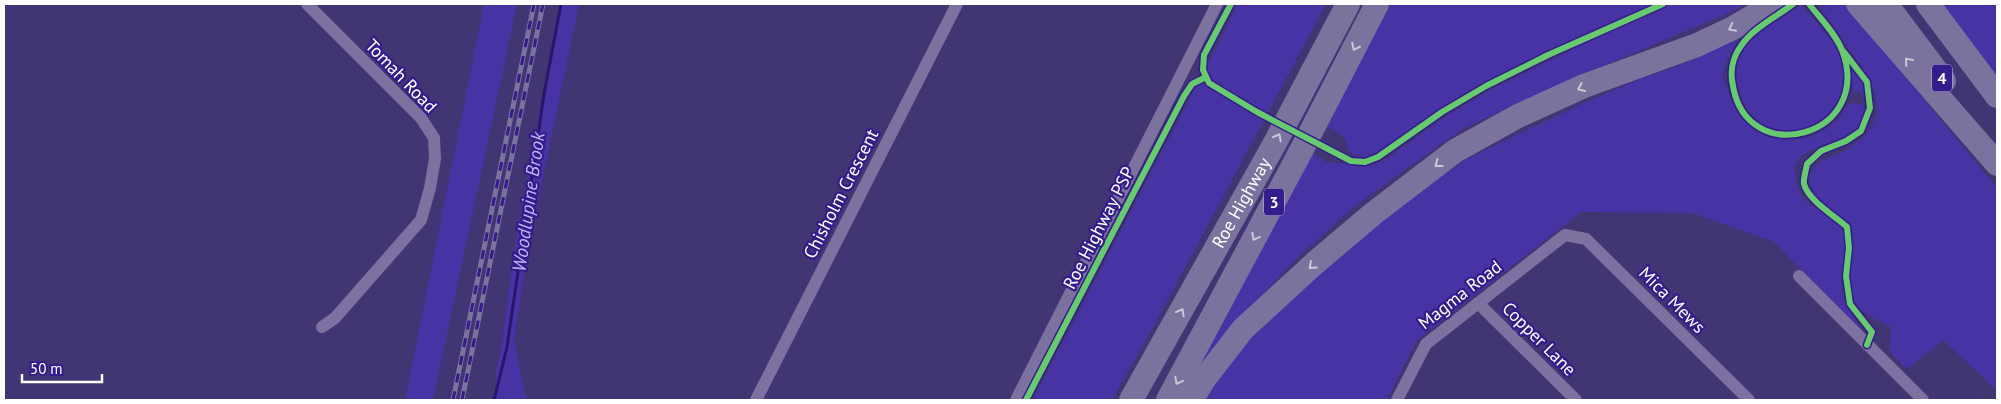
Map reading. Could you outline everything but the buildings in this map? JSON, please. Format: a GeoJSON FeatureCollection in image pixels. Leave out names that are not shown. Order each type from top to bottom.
{"type":"FeatureCollection","features":[{"type":"Feature","properties":{"kind":"highway"},"geometry":{"type":"LineString","coordinates":[[1316,64],[1343,4]]}},
{"type":"Feature","properties":{"kind":"highway","name":"Roe Highway"},"geometry":{"type":"LineString","coordinates":[[1131,400],[1275,143],[1348,4]]}},
{"type":"Feature","properties":{"kind":"highway","name":"Roe Highway"},"geometry":{"type":"LineString","coordinates":[[1168,400],[1377,4]]}},
{"type":"Feature","properties":{"kind":"highway"},"geometry":{"type":"LineString","coordinates":[[1191,400],[1205,378],[1244,329],[1315,263],[1374,213],[1455,151],[1518,116],[1584,86],[1697,45],[1733,28],[1774,4]]}},
{"type":"Feature","properties":{"kind":"highway"},"geometry":{"type":"LineString","coordinates":[[1858,4],[1997,164]]}},
{"type":"Feature","properties":{"kind":"highway","name":"4"},"geometry":{"type":"LineString","coordinates":[[1886,4],[1997,153]]}},
{"type":"Feature","properties":{"kind":"highway","name":"4"},"geometry":{"type":"LineString","coordinates":[[1928,4],[1997,96]]}},
{"type":"Feature","properties":{"kind":"street","name":"Tomah Road"},"geometry":{"type":"LineString","coordinates":[[306,4],[421,118],[434,138],[436,160],[421,220],[335,318],[322,327]]}},
{"type":"Feature","properties":{"kind":"street","name":"Chisholm Crescent"},"geometry":{"type":"LineString","coordinates":[[756,400],[957,4]]}},
{"type":"Feature","properties":{"kind":"street"},"geometry":{"type":"LineString","coordinates":[[1016,400],[1218,4]]}},
{"type":"Feature","properties":{"kind":"street","name":"Magma Road"},"geometry":{"type":"LineString","coordinates":[[1397,400],[1426,344],[1565,235]]}},
{"type":"Feature","properties":{"kind":"street","name":"Mica Mews"},"geometry":{"type":"LineString","coordinates":[[1565,235],[1586,239],[1749,400]]}},
{"type":"Feature","properties":{"kind":"street"},"geometry":{"type":"LineString","coordinates":[[1800,276],[1923,400]]}},
{"type":"Feature","properties":{"kind":"street","name":"Copper Lane"},"geometry":{"type":"LineString","coordinates":[[1478,303],[1576,400]]}},
{"type":"Feature","properties":{"kind":"shaded area"},"geometry":{"type":"Polygon","coordinates":[[[484,4],[517,4],[433,400],[405,400],[484,4]]]}},
{"type":"Feature","properties":{"kind":"shaded area"},"geometry":{"type":"Polygon","coordinates":[[[561,4],[579,4],[526,259],[514,339],[526,400],[496,400],[496,371],[501,350],[516,239],[561,4]]]}},
{"type":"Feature","properties":{"kind":"shaded area"},"geometry":{"type":"Polygon","coordinates":[[[1237,4],[1326,4],[1112,400],[1033,400],[1224,33],[1237,4]]]}},
{"type":"Feature","properties":{"kind":"shaded area"},"geometry":{"type":"Polygon","coordinates":[[[1389,4],[1654,4],[1524,62],[1460,99],[1379,155],[1359,157],[1349,150],[1346,140],[1341,134],[1324,126],[1389,4]]]}},
{"type":"Feature","properties":{"kind":"shaded area"},"geometry":{"type":"Polygon","coordinates":[[[1666,4],[1745,4],[1464,128],[1351,209],[1294,261],[1253,305],[1178,400],[1310,151],[1326,162],[1370,166],[1384,161],[1445,117],[1492,89],[1666,4]]]}},
{"type":"Feature","properties":{"kind":"shaded area"},"geometry":{"type":"Polygon","coordinates":[[[1818,4],[1845,4],[1997,188],[1997,390],[1943,340],[1907,369],[1890,352],[1891,327],[1865,313],[1853,300],[1850,292],[1851,233],[1843,220],[1819,199],[1811,186],[1809,177],[1818,164],[1845,151],[1864,135],[1873,124],[1876,100],[1868,76],[1818,4]]]}},
{"type":"Feature","properties":{"kind":"shaded area"},"geometry":{"type":"Polygon","coordinates":[[[1941,4],[1997,4],[1997,78],[1941,4]]]}},
{"type":"Feature","properties":{"kind":"shaded area"},"geometry":{"type":"Polygon","coordinates":[[[1801,5],[1839,50],[1845,79],[1839,100],[1826,117],[1809,128],[1789,132],[1769,127],[1751,114],[1737,84],[1737,70],[1740,58],[1751,41],[1769,26],[1801,5]]]}},
{"type":"Feature","properties":{"kind":"shaded area"},"geometry":{"type":"Polygon","coordinates":[[[1775,10],[1738,39],[1726,61],[1723,79],[1735,109],[1753,128],[1769,138],[1798,139],[1811,137],[1837,121],[1848,104],[1861,104],[1865,109],[1860,126],[1847,136],[1813,149],[1801,156],[1794,169],[1801,195],[1810,205],[1834,219],[1845,236],[1842,294],[1849,310],[1864,334],[1774,242],[1693,213],[1581,212],[1416,341],[1387,400],[1202,400],[1242,344],[1368,227],[1465,160],[1584,103],[1645,77],[1707,54],[1775,10]]]}},
{"type":"Feature","properties":{"kind":"shaded area"},"geometry":{"type":"Polygon","coordinates":[[[1851,66],[1866,87],[1865,93],[1853,92],[1851,66]]]}},
{"type":"Feature","properties":{"kind":"waterway","name":"Woodlupine Brook"},"geometry":{"type":"LineString","coordinates":[[494,400],[507,347],[544,94],[561,4]]}},
{"type":"Feature","properties":{"kind":"railway"},"geometry":{"type":"LineString","coordinates":[[453,400],[534,4]]}},
{"type":"Feature","properties":{"kind":"railway"},"geometry":{"type":"LineString","coordinates":[[462,400],[543,4]]}},
{"type":"Feature","properties":{"kind":"cycle path"},"geometry":{"type":"LineString","coordinates":[[1231,4],[1204,55],[1203,70],[1209,83],[1257,112],[1351,161],[1365,162],[1378,157],[1442,112],[1486,86],[1548,55],[1663,4]]}},
{"type":"Feature","properties":{"kind":"cycle path"},"geometry":{"type":"LineString","coordinates":[[1793,4],[1758,28],[1746,40],[1736,55],[1732,71],[1733,86],[1743,112],[1761,128],[1782,134],[1805,132],[1826,122],[1841,104],[1847,80],[1842,50],[1831,32],[1809,4]]}},
{"type":"Feature","properties":{"kind":"cycle path"},"geometry":{"type":"LineString","coordinates":[[1844,52],[1867,82],[1870,108],[1861,131],[1846,141],[1821,151],[1807,164],[1804,184],[1816,202],[1847,227],[1849,248],[1846,276],[1850,304],[1872,332],[1867,345]]}},
{"type":"Feature","properties":{"kind":"cycle path","name":"Roe Highway PSP"},"geometry":{"type":"LineString","coordinates":[[1026,400],[1184,96],[1192,84],[1206,77]]}}]}
